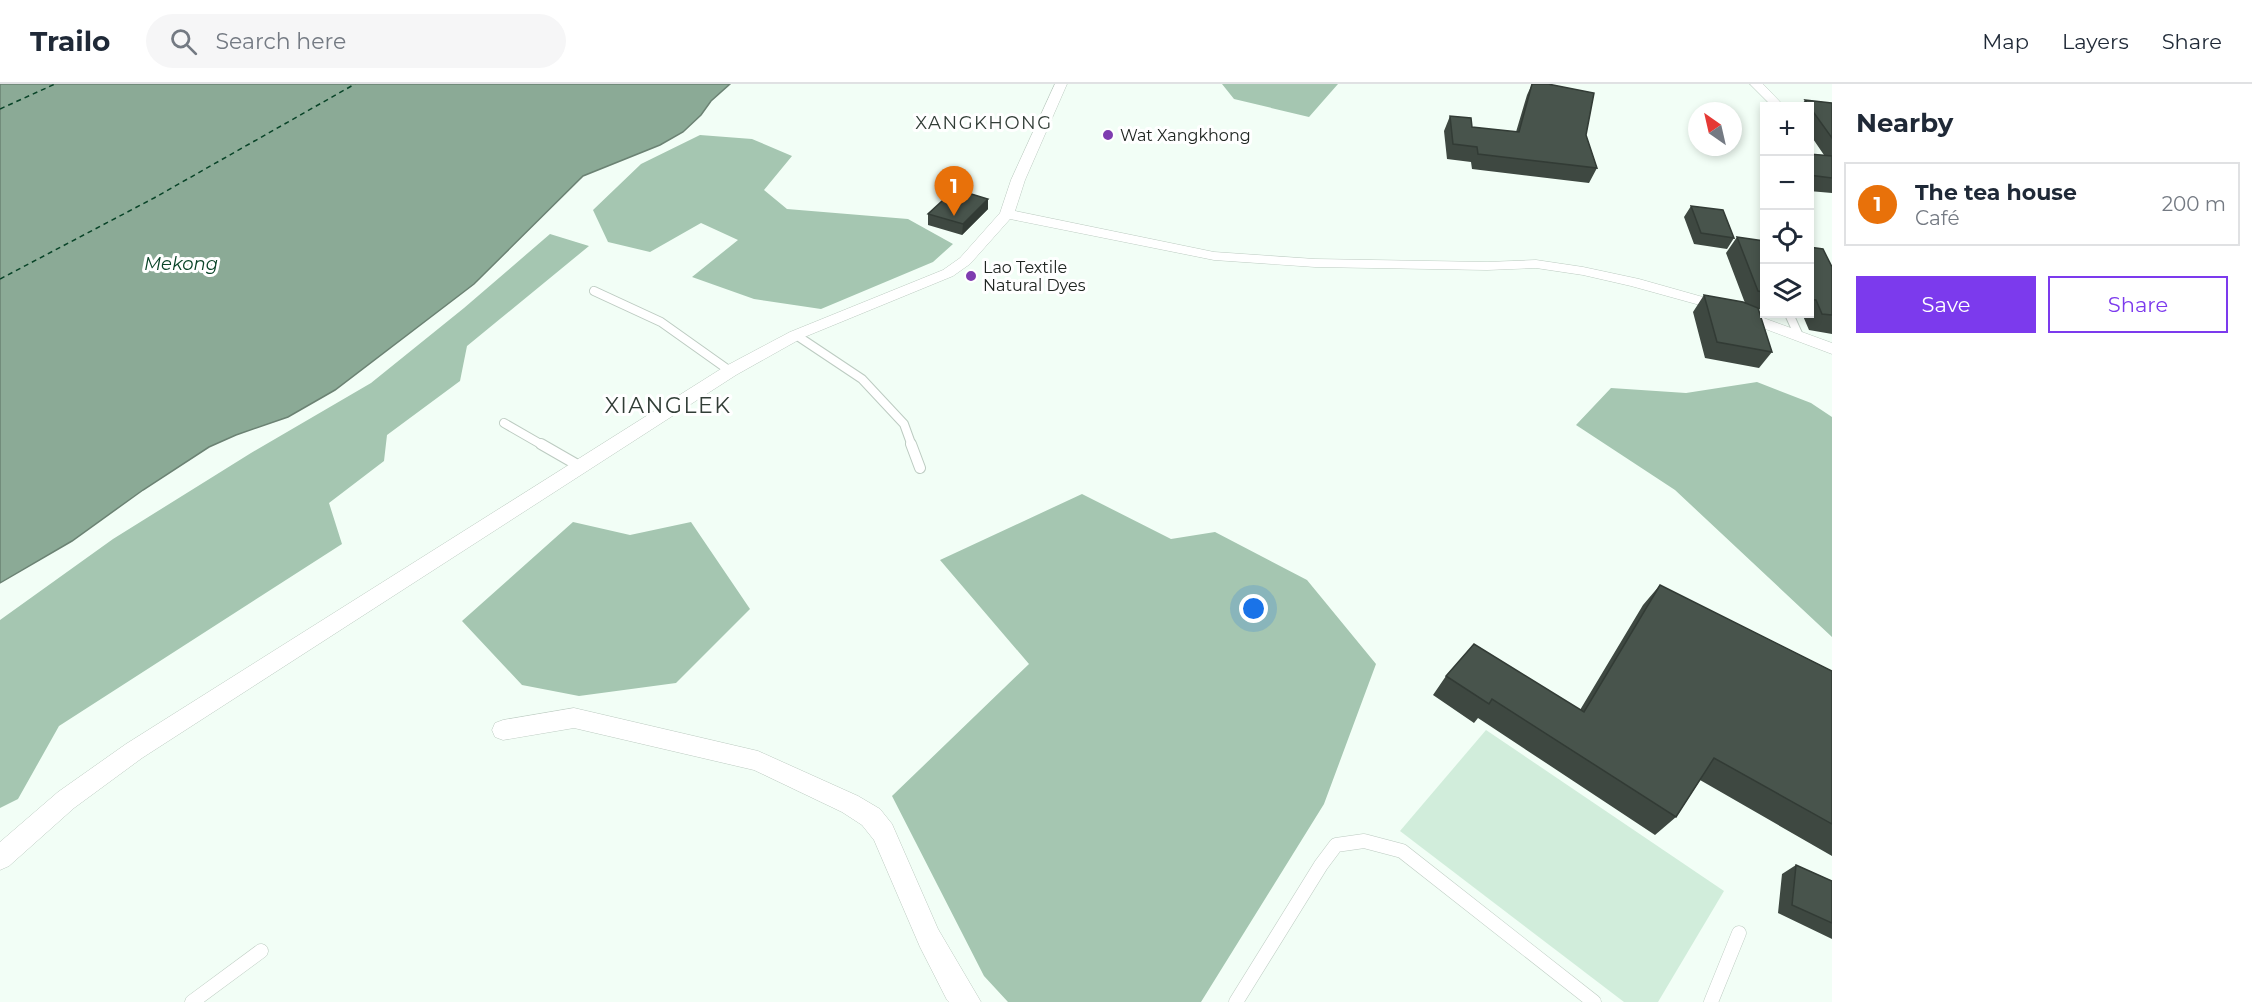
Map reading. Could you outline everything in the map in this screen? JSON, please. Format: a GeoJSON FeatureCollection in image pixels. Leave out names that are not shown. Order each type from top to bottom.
{"type":"FeatureCollection","features":[{"type":"Feature","properties":{"kind":"street"},"geometry":{"type":"LineString","coordinates":[[0,858],[66,800],[134,751],[730,371],[796,335],[948,273],[965,261],[1007,214],[1018,180],[1061,84]]}},
{"type":"Feature","properties":{"kind":"street"},"geometry":{"type":"LineString","coordinates":[[1756,84],[1774,102]]}},
{"type":"Feature","properties":{"kind":"street"},"geometry":{"type":"LineString","coordinates":[[1007,214],[1214,256],[1316,263],[1487,266],[1536,264],[1555,267],[1634,282],[1712,304],[1832,349]]}},
{"type":"Feature","properties":{"kind":"street"},"geometry":{"type":"LineString","coordinates":[[503,730],[574,718],[758,761],[850,804],[871,817],[884,832],[929,938],[957,990],[967,1002]]}},
{"type":"Feature","properties":{"kind":"lane"},"geometry":{"type":"LineString","coordinates":[[594,291],[662,322],[730,371]]}},
{"type":"Feature","properties":{"kind":"lane"},"geometry":{"type":"LineString","coordinates":[[1791,318],[1799,336]]}},
{"type":"Feature","properties":{"kind":"lane"},"geometry":{"type":"LineString","coordinates":[[796,335],[862,379],[897,416],[904,424],[920,468]]}},
{"type":"Feature","properties":{"kind":"lane"},"geometry":{"type":"LineString","coordinates":[[504,423],[581,467]]}},
{"type":"Feature","properties":{"kind":"lane"},"geometry":{"type":"LineString","coordinates":[[1236,1002],[1336,845],[1364,841],[1402,851],[1594,1002]]}},
{"type":"Feature","properties":{"kind":"lane"},"geometry":{"type":"LineString","coordinates":[[1711,1002],[1739,933]]}},
{"type":"Feature","properties":{"kind":"lane"},"geometry":{"type":"LineString","coordinates":[[192,1002],[261,951]]}},
{"type":"Feature","properties":{"kind":"shaded area"},"geometry":{"type":"Polygon","coordinates":[[[1222,84],[1338,84],[1309,117],[1234,99],[1222,84]]]}},
{"type":"Feature","properties":{"kind":"shaded area"},"geometry":{"type":"Polygon","coordinates":[[[700,135],[752,139],[792,156],[764,190],[787,209],[908,219],[953,244],[933,262],[821,309],[754,299],[692,277],[738,240],[701,223],[650,252],[608,242],[593,210],[641,164],[700,135]]]}},
{"type":"Feature","properties":{"kind":"shaded area"},"geometry":{"type":"Polygon","coordinates":[[[550,234],[589,246],[467,346],[460,381],[387,435],[384,461],[329,503],[342,544],[59,726],[18,799],[0,808],[0,620],[113,539],[251,453],[371,383],[464,308],[550,234]]]}},
{"type":"Feature","properties":{"kind":"shaded area"},"geometry":{"type":"Polygon","coordinates":[[[1757,382],[1811,403],[1832,417],[1832,637],[1675,490],[1576,425],[1611,388],[1686,393],[1757,382]]]}},
{"type":"Feature","properties":{"kind":"shaded area"},"geometry":{"type":"Polygon","coordinates":[[[1082,494],[1171,539],[1215,532],[1307,580],[1376,664],[1324,804],[1201,1002],[1008,1002],[984,976],[892,796],[1029,664],[940,560],[1082,494]]]}},
{"type":"Feature","properties":{"kind":"shaded area"},"geometry":{"type":"Polygon","coordinates":[[[573,522],[630,535],[691,522],[750,609],[676,683],[579,696],[522,685],[462,621],[573,522]]]}},
{"type":"Feature","properties":{"kind":"shaded area"},"geometry":{"type":"Polygon","coordinates":[[[1486,730],[1724,891],[1658,1002],[1624,1002],[1400,831],[1486,730]]]}},
{"type":"Feature","properties":{"kind":"water","name":"Mekong"},"geometry":{"type":"Polygon","coordinates":[[[0,84],[730,84],[683,132],[660,145],[583,176],[474,284],[335,390],[288,417],[209,447],[143,490],[72,541],[0,583],[0,84]]]}},
{"type":"Feature","properties":{"kind":"building"},"geometry":{"type":"Polygon","coordinates":[[[1532,84],[1548,84],[1594,93],[1586,135],[1597,168],[1478,154],[1477,147],[1453,144],[1450,116],[1471,118],[1472,127],[1519,132],[1532,84]]]}},
{"type":"Feature","properties":{"kind":"building"},"geometry":{"type":"Polygon","coordinates":[[[1805,100],[1832,103],[1832,138],[1814,113],[1814,102],[1805,100]]]}},
{"type":"Feature","properties":{"kind":"building"},"geometry":{"type":"Polygon","coordinates":[[[1814,154],[1832,156],[1832,178],[1814,176],[1814,154]]]}},
{"type":"Feature","properties":{"kind":"building"},"geometry":{"type":"Polygon","coordinates":[[[955,189],[988,199],[963,224],[928,214],[955,189]]]}},
{"type":"Feature","properties":{"kind":"building"},"geometry":{"type":"Polygon","coordinates":[[[1691,206],[1723,210],[1734,238],[1701,233],[1691,206]]]}},
{"type":"Feature","properties":{"kind":"building"},"geometry":{"type":"Polygon","coordinates":[[[1737,237],[1760,240],[1760,291],[1737,237]]]}},
{"type":"Feature","properties":{"kind":"building"},"geometry":{"type":"Polygon","coordinates":[[[1814,248],[1823,249],[1832,267],[1832,315],[1822,314],[1814,300],[1814,248]]]}},
{"type":"Feature","properties":{"kind":"building"},"geometry":{"type":"Polygon","coordinates":[[[1704,295],[1743,302],[1758,308],[1772,352],[1717,342],[1704,295]]]}},
{"type":"Feature","properties":{"kind":"building"},"geometry":{"type":"Polygon","coordinates":[[[1660,585],[1832,671],[1832,824],[1714,758],[1676,817],[1492,699],[1489,704],[1446,676],[1474,644],[1584,712],[1660,585]]]}},
{"type":"Feature","properties":{"kind":"building"},"geometry":{"type":"Polygon","coordinates":[[[1796,865],[1832,881],[1832,923],[1792,905],[1796,865]]]}},
{"type":"Feature","properties":{"kind":"ferry route"},"geometry":{"type":"LineString","coordinates":[[0,109],[55,84]]}},
{"type":"Feature","properties":{"kind":"ferry route"},"geometry":{"type":"LineString","coordinates":[[0,279],[154,198],[355,84]]}},
{"type":"Feature","properties":{"kind":"place","name":"Wat Xangkhong"},"geometry":{"type":"Point","coordinates":[1108,135]}},
{"type":"Feature","properties":{"kind":"place","name":"The tea house"},"geometry":{"type":"Point","coordinates":[954,216]}},
{"type":"Feature","properties":{"kind":"place","name":"Lao Textile Natural Dyes"},"geometry":{"type":"Point","coordinates":[971,276]}},
{"type":"Feature","properties":{"kind":"district","name":"XANGKHONG"},"geometry":{"type":"Point","coordinates":[984,123]}},
{"type":"Feature","properties":{"kind":"district","name":"XIANGLEK"},"geometry":{"type":"Point","coordinates":[668,405]}}]}
